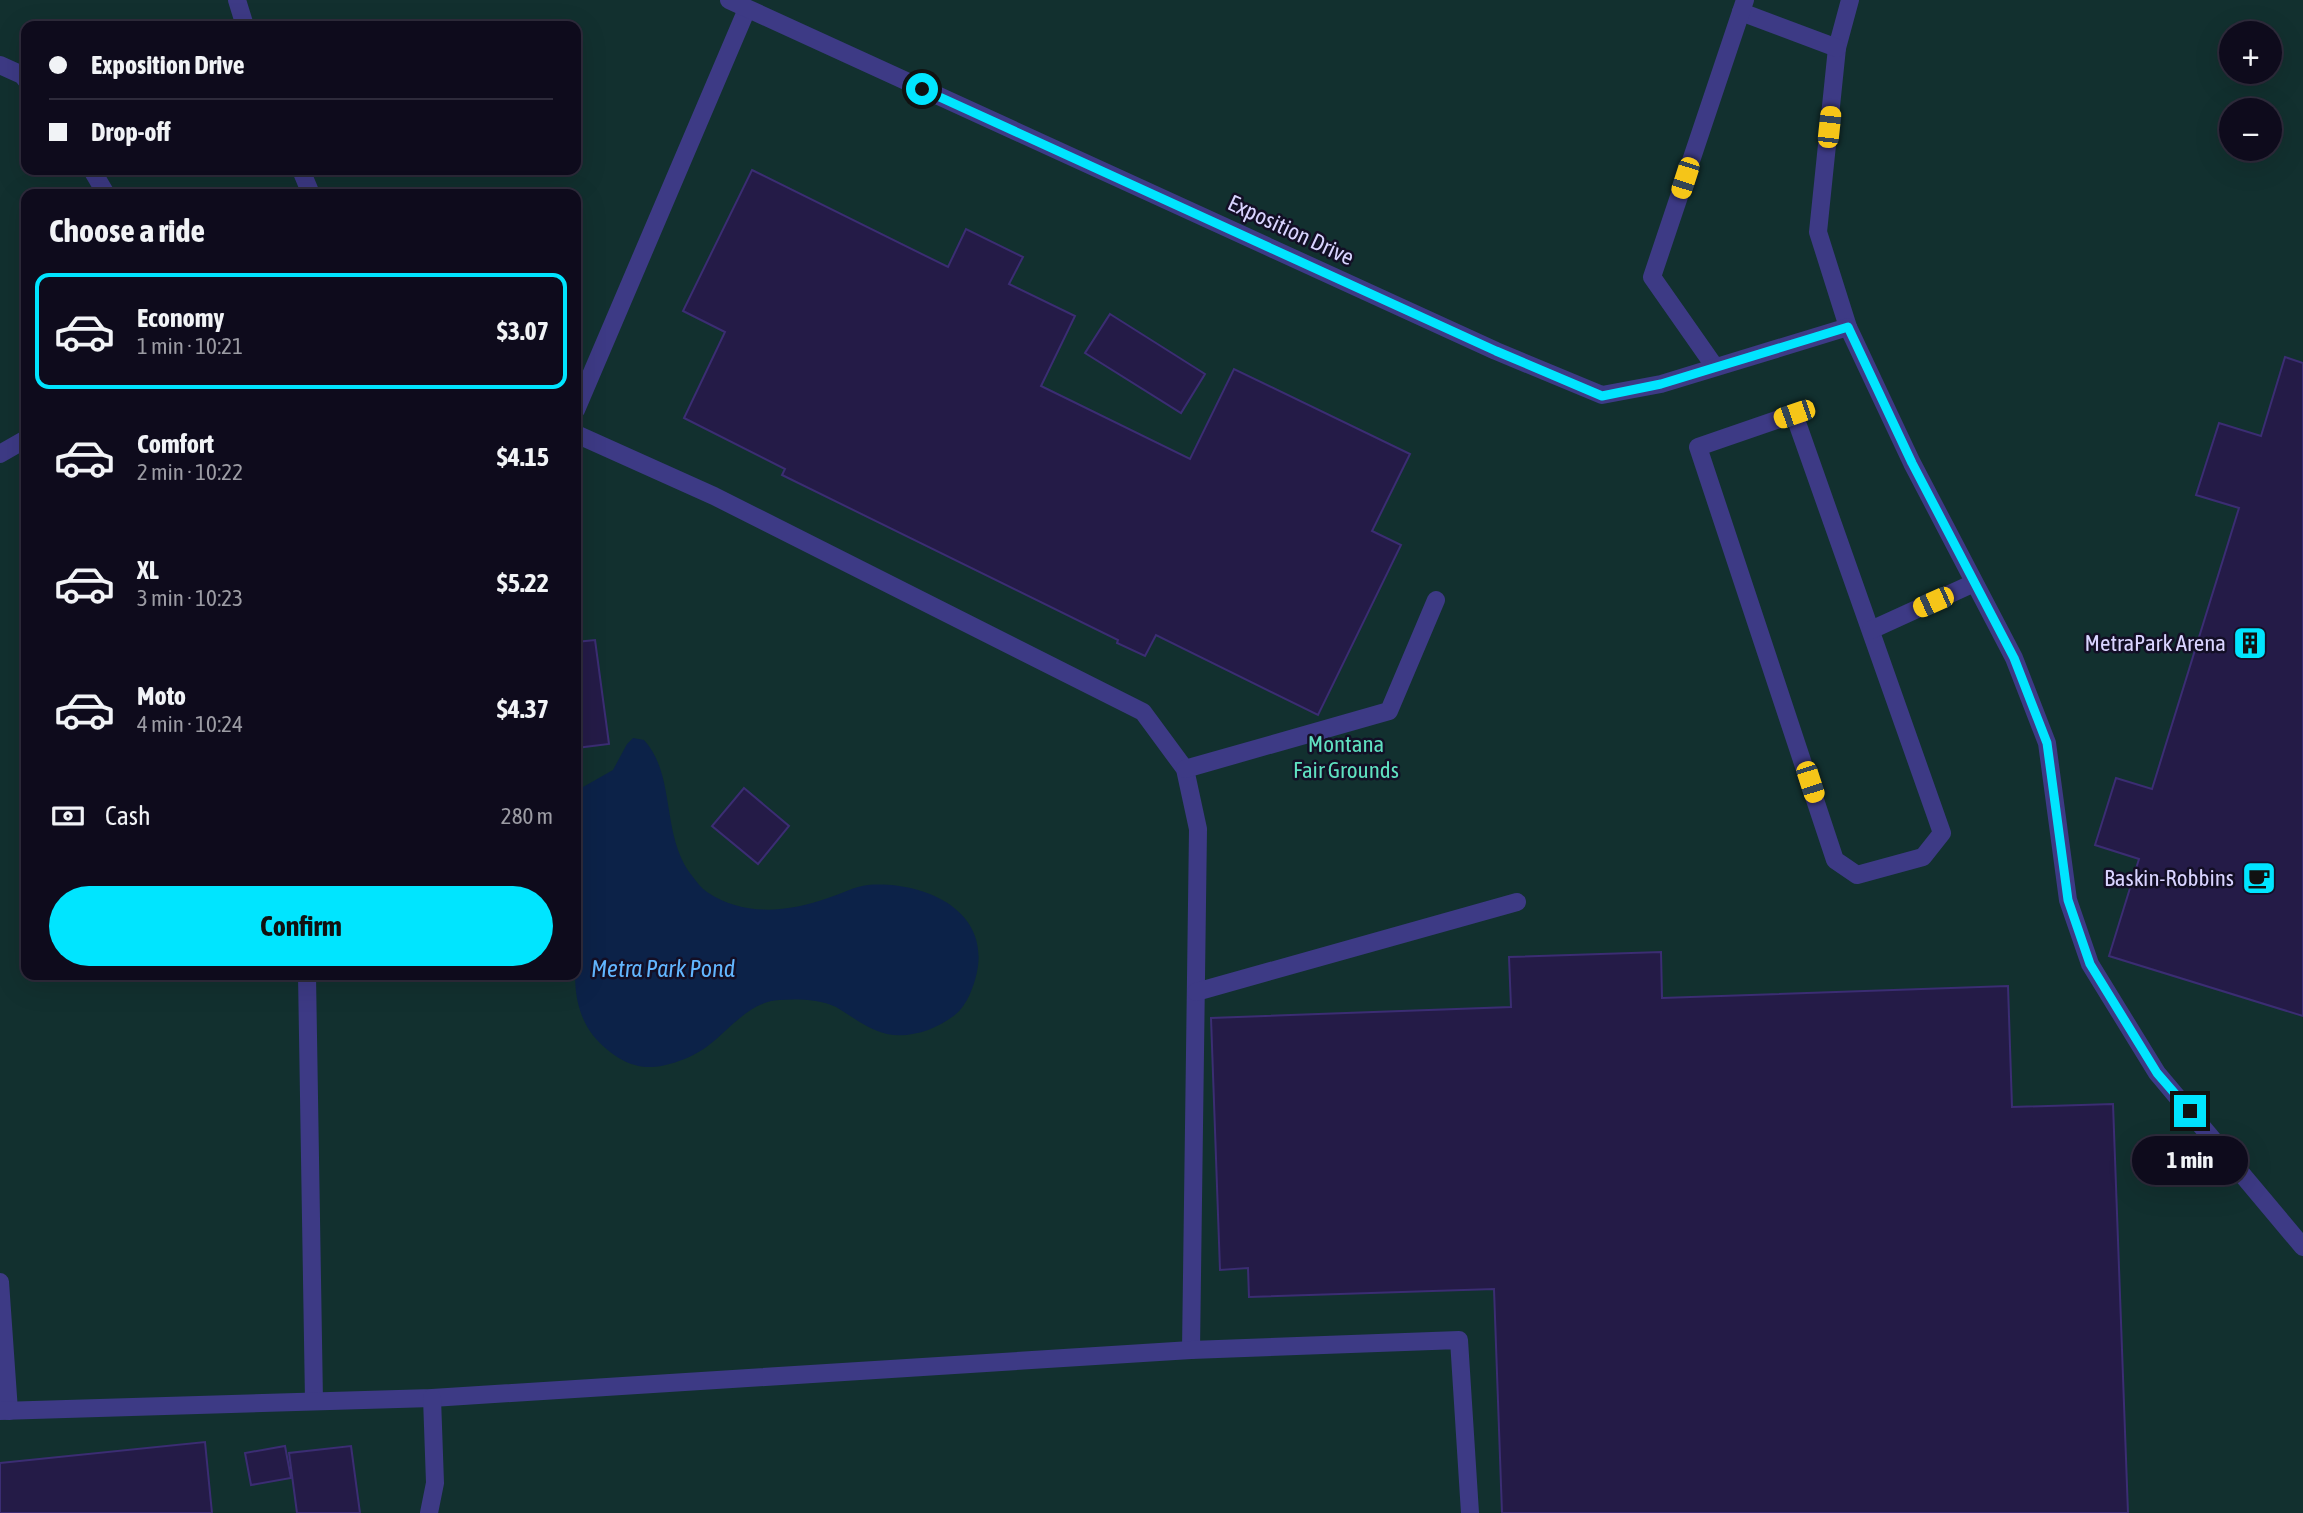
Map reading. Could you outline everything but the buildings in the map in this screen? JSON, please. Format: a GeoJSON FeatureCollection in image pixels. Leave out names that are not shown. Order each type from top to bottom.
{"type":"FeatureCollection","features":[{"type":"Feature","properties":{"kind":"street"},"geometry":{"type":"LineString","coordinates":[[237,0],[243,21]]}},
{"type":"Feature","properties":{"kind":"street","name":"Exposition Drive"},"geometry":{"type":"LineString","coordinates":[[729,0],[1496,351],[1602,396],[1661,384],[1848,327]]}},
{"type":"Feature","properties":{"kind":"street"},"geometry":{"type":"LineString","coordinates":[[1850,0],[1837,48],[1818,232],[1848,327],[1912,463],[2014,658],[2047,743],[2068,900],[2090,964],[2157,1073],[2303,1247]]}},
{"type":"Feature","properties":{"kind":"street"},"geometry":{"type":"LineString","coordinates":[[1715,368],[1652,277],[1743,6],[1837,48]]}},
{"type":"Feature","properties":{"kind":"street"},"geometry":{"type":"LineString","coordinates":[[581,399],[747,9]]}},
{"type":"Feature","properties":{"kind":"street"},"geometry":{"type":"LineString","coordinates":[[0,65],[21,75]]}},
{"type":"Feature","properties":{"kind":"street"},"geometry":{"type":"LineString","coordinates":[[1794,414],[1871,630],[1942,833],[1923,857],[1857,875],[1835,860],[1698,447],[1794,414]]}},
{"type":"Feature","properties":{"kind":"street"},"geometry":{"type":"LineString","coordinates":[[581,436],[714,496],[1143,712],[1185,769],[1198,829],[1191,1350]]}},
{"type":"Feature","properties":{"kind":"street"},"geometry":{"type":"LineString","coordinates":[[0,454],[21,442]]}},
{"type":"Feature","properties":{"kind":"street"},"geometry":{"type":"LineString","coordinates":[[1871,630],[1974,583]]}},
{"type":"Feature","properties":{"kind":"street"},"geometry":{"type":"LineString","coordinates":[[1185,769],[1389,711],[1436,600]]}},
{"type":"Feature","properties":{"kind":"street"},"geometry":{"type":"LineString","coordinates":[[1196,992],[1517,902]]}},
{"type":"Feature","properties":{"kind":"street"},"geometry":{"type":"LineString","coordinates":[[307,980],[314,1401]]}},
{"type":"Feature","properties":{"kind":"street"},"geometry":{"type":"LineString","coordinates":[[0,1282],[5,1411],[432,1398],[1191,1350],[1459,1340],[1470,1513]]}},
{"type":"Feature","properties":{"kind":"street"},"geometry":{"type":"LineString","coordinates":[[429,1513],[435,1483],[432,1398]]}},
{"type":"Feature","properties":{"kind":"green space","name":"Montana Fair Grounds"},"geometry":{"type":"Polygon","coordinates":[[[0,0],[2303,0],[2303,1513],[0,1513],[0,0]]]}},
{"type":"Feature","properties":{"kind":"water","name":"Metra Park Pond"},"geometry":{"type":"Polygon","coordinates":[[[633,738],[644,740],[654,755],[661,771],[676,844],[683,861],[701,887],[721,900],[751,909],[782,909],[813,903],[853,888],[888,885],[929,894],[947,903],[962,915],[973,931],[978,950],[974,983],[960,1010],[932,1028],[914,1034],[896,1035],[873,1029],[829,1004],[808,1000],[779,1000],[758,1006],[705,1048],[671,1064],[643,1067],[622,1060],[606,1049],[587,1026],[576,992],[575,980],[581,980],[581,788],[613,770],[633,738]]]}},
{"type":"Feature","properties":{"kind":"place","name":"MetraPark Arena"},"geometry":{"type":"Point","coordinates":[2250,643]}},
{"type":"Feature","properties":{"kind":"place","name":"Baskin-Robbins"},"geometry":{"type":"Point","coordinates":[2259,878]}},
{"type":"Feature","properties":{"kind":"route"},"geometry":{"type":"LineString","coordinates":[[922,89],[1496,351],[1602,396],[1661,384],[1848,327],[1912,463],[2014,658],[2047,743],[2068,900],[2090,964],[2157,1073],[2190,1111]]}}]}
